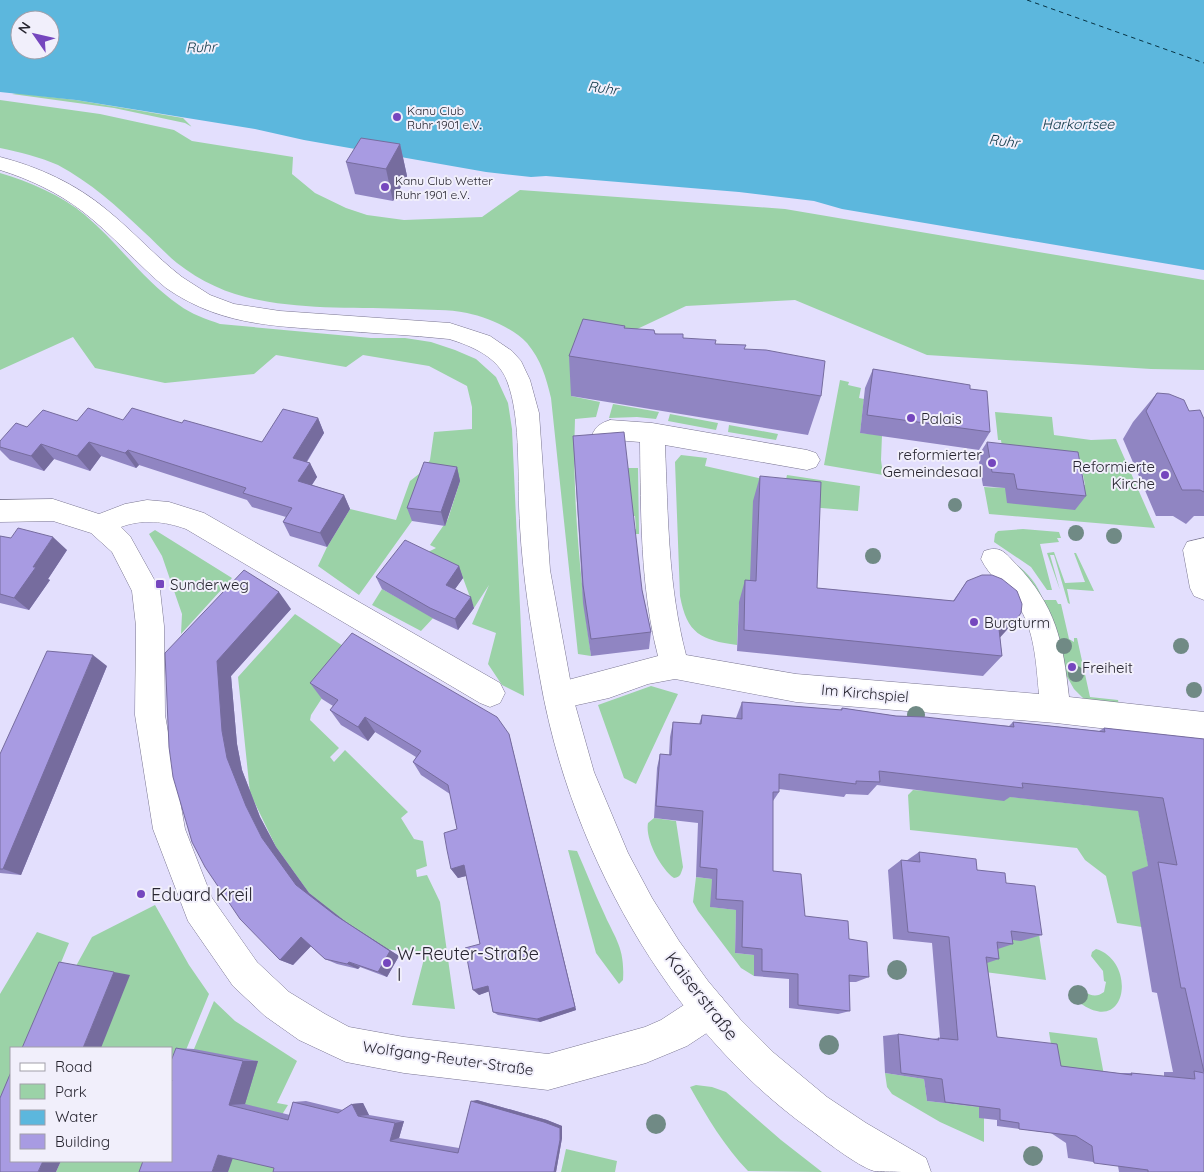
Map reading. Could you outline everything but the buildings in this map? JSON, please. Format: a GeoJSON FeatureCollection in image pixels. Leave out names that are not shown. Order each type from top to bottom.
{"type":"FeatureCollection","features":[{"type":"Feature","properties":{"kind":"street","name":"Kaiserstraße"},"geometry":{"type":"LineString","coordinates":[[0,163],[32,173],[54,183],[73,195],[100,214],[155,266],[183,289],[218,307],[238,314],[273,319],[450,331],[471,337],[503,355],[515,370],[524,391],[528,413],[536,563],[565,727],[585,788],[619,872],[676,968],[709,1010],[762,1067],[805,1103],[871,1150],[912,1172]]}},
{"type":"Feature","properties":{"kind":"street"},"geometry":{"type":"LineString","coordinates":[[604,434],[610,430],[652,432],[807,460]]}},
{"type":"Feature","properties":{"kind":"street"},"geometry":{"type":"LineString","coordinates":[[652,432],[656,547],[666,635],[675,666]]}},
{"type":"Feature","properties":{"kind":"street","name":"Wolfgang-Reuter-Straße"},"geometry":{"type":"LineString","coordinates":[[0,511],[53,510],[100,525],[121,544],[146,590],[150,626],[150,715],[170,829],[200,909],[223,945],[245,974],[277,1004],[312,1027],[346,1044],[404,1055],[548,1072],[646,1045],[674,1033],[709,1010]]}},
{"type":"Feature","properties":{"kind":"street"},"geometry":{"type":"LineString","coordinates":[[100,525],[122,515],[144,510],[171,512],[195,521],[490,694]]}},
{"type":"Feature","properties":{"kind":"street"},"geometry":{"type":"LineString","coordinates":[[1200,550],[1203,582]]}},
{"type":"Feature","properties":{"kind":"street"},"geometry":{"type":"LineString","coordinates":[[994,559],[1022,589],[1038,615],[1043,628],[1056,710]]}},
{"type":"Feature","properties":{"kind":"street","name":"Im Kirchspiel"},"geometry":{"type":"LineString","coordinates":[[558,695],[609,684],[648,671],[675,666],[796,688],[1056,710],[1204,726]]}},
{"type":"Feature","properties":{"kind":"green space"},"geometry":{"type":"Polygon","coordinates":[[[12,94],[76,100],[183,118],[192,127],[185,123],[114,108],[12,94]]]}},
{"type":"Feature","properties":{"kind":"green space"},"geometry":{"type":"Polygon","coordinates":[[[0,100],[100,114],[174,130],[192,141],[293,157],[292,174],[315,193],[346,208],[367,215],[404,220],[482,217],[520,190],[785,209],[1204,280],[1204,370],[1151,369],[927,355],[795,300],[686,306],[601,346],[571,396],[600,402],[596,417],[575,419],[574,448],[578,538],[591,656],[578,654],[551,398],[542,369],[527,343],[499,324],[467,313],[438,310],[334,308],[296,305],[248,298],[216,287],[177,263],[114,204],[70,172],[44,160],[0,148],[0,100]]]}},
{"type":"Feature","properties":{"kind":"green space"},"geometry":{"type":"Polygon","coordinates":[[[0,173],[45,190],[76,208],[97,226],[166,295],[199,316],[220,324],[371,338],[405,338],[431,342],[476,359],[496,377],[508,403],[512,429],[524,696],[502,685],[488,664],[496,633],[472,624],[489,585],[474,608],[463,578],[426,553],[436,548],[430,545],[448,519],[460,481],[428,477],[412,521],[359,595],[318,566],[350,509],[396,520],[410,481],[424,470],[430,460],[434,432],[472,429],[472,407],[467,386],[429,366],[363,355],[346,367],[276,355],[254,374],[165,383],[95,368],[73,337],[0,370],[0,173]]]}},
{"type":"Feature","properties":{"kind":"green space"},"geometry":{"type":"Polygon","coordinates":[[[840,380],[849,382],[848,385],[861,388],[859,398],[864,399],[860,433],[882,435],[881,460],[883,475],[824,465],[840,380]]]}},
{"type":"Feature","properties":{"kind":"green space"},"geometry":{"type":"Polygon","coordinates":[[[613,404],[659,412],[656,419],[637,417],[609,418],[613,404]]]}},
{"type":"Feature","properties":{"kind":"green space"},"geometry":{"type":"Polygon","coordinates":[[[995,412],[1052,417],[1054,435],[1091,440],[1116,439],[1155,528],[989,514],[984,487],[1085,485],[1081,464],[1004,462],[1001,440],[998,440],[995,412]]]}},
{"type":"Feature","properties":{"kind":"green space"},"geometry":{"type":"Polygon","coordinates":[[[670,414],[718,423],[716,430],[668,421],[670,414]]]}},
{"type":"Feature","properties":{"kind":"green space"},"geometry":{"type":"Polygon","coordinates":[[[729,425],[778,434],[776,440],[728,432],[729,425]]]}},
{"type":"Feature","properties":{"kind":"green space"},"geometry":{"type":"Polygon","coordinates":[[[681,455],[707,458],[705,466],[785,484],[787,475],[860,486],[858,511],[809,507],[749,604],[739,603],[737,645],[714,641],[698,633],[687,619],[683,609],[680,596],[675,462],[681,455]]]}},
{"type":"Feature","properties":{"kind":"green space"},"geometry":{"type":"Polygon","coordinates":[[[626,468],[638,468],[639,534],[633,534],[633,530],[636,529],[635,516],[631,516],[626,468]]]}},
{"type":"Feature","properties":{"kind":"green space"},"geometry":{"type":"Polygon","coordinates":[[[1023,529],[1059,532],[1061,538],[1057,538],[1059,542],[1040,544],[1052,590],[1047,590],[1031,567],[994,542],[995,534],[998,531],[1023,529]]]}},
{"type":"Feature","properties":{"kind":"green space"},"geometry":{"type":"Polygon","coordinates":[[[155,530],[232,578],[181,634],[182,614],[162,556],[149,534],[155,530]]]}},
{"type":"Feature","properties":{"kind":"green space"},"geometry":{"type":"Polygon","coordinates":[[[995,549],[1024,570],[1035,583],[1043,600],[1056,600],[1058,604],[1061,604],[1069,639],[1074,642],[1074,638],[1077,638],[1090,697],[1118,700],[1120,709],[1087,702],[1074,689],[995,549]]]}},
{"type":"Feature","properties":{"kind":"green space"},"geometry":{"type":"Polygon","coordinates":[[[1054,552],[1065,583],[1085,582],[1074,553],[1076,553],[1094,591],[1067,589],[1070,604],[1068,603],[1054,555],[1050,555],[1060,590],[1047,553],[1054,552]]]}},
{"type":"Feature","properties":{"kind":"green space"},"geometry":{"type":"Polygon","coordinates":[[[382,589],[435,616],[421,631],[372,605],[382,589]]]}},
{"type":"Feature","properties":{"kind":"green space"},"geometry":{"type":"Polygon","coordinates":[[[295,614],[352,652],[311,715],[310,720],[339,748],[330,757],[334,762],[345,750],[408,812],[401,818],[414,839],[423,841],[427,866],[416,870],[417,877],[427,875],[440,902],[455,1009],[412,1005],[425,955],[387,949],[348,924],[309,893],[276,847],[250,793],[238,677],[295,614]]]}},
{"type":"Feature","properties":{"kind":"green space"},"geometry":{"type":"Polygon","coordinates":[[[651,686],[678,694],[636,784],[624,778],[598,705],[651,686]]]}},
{"type":"Feature","properties":{"kind":"green space"},"geometry":{"type":"Polygon","coordinates":[[[913,790],[1003,796],[1093,806],[1137,804],[1150,875],[1142,927],[1117,923],[1106,876],[1085,860],[1077,848],[910,830],[908,795],[913,790]]]}},
{"type":"Feature","properties":{"kind":"green space"},"geometry":{"type":"Polygon","coordinates":[[[654,818],[676,821],[683,867],[678,877],[674,878],[669,873],[651,845],[648,823],[654,818]]]}},
{"type":"Feature","properties":{"kind":"green space"},"geometry":{"type":"Polygon","coordinates":[[[568,850],[577,851],[621,951],[623,980],[619,984],[596,953],[568,850]]]}},
{"type":"Feature","properties":{"kind":"green space"},"geometry":{"type":"Polygon","coordinates":[[[696,877],[712,879],[711,907],[736,910],[735,953],[754,955],[754,976],[741,968],[698,911],[693,902],[696,877]]]}},
{"type":"Feature","properties":{"kind":"green space"},"geometry":{"type":"Polygon","coordinates":[[[155,905],[189,965],[209,994],[172,1084],[172,1047],[100,1047],[76,966],[92,937],[155,905]]]}},
{"type":"Feature","properties":{"kind":"green space"},"geometry":{"type":"Polygon","coordinates":[[[1037,921],[1046,980],[969,970],[978,948],[1037,921]]]}},
{"type":"Feature","properties":{"kind":"green space"},"geometry":{"type":"Polygon","coordinates":[[[37,932],[69,943],[26,1047],[10,1047],[10,1086],[0,1110],[0,994],[37,932]]]}},
{"type":"Feature","properties":{"kind":"green space"},"geometry":{"type":"Polygon","coordinates":[[[1096,949],[1109,956],[1117,967],[1121,980],[1121,992],[1117,1003],[1110,1010],[1098,1011],[1083,1005],[1076,1000],[1072,993],[1072,987],[1074,986],[1092,995],[1104,992],[1106,982],[1104,981],[1103,971],[1091,956],[1092,952],[1096,949]]]}},
{"type":"Feature","properties":{"kind":"green space"},"geometry":{"type":"Polygon","coordinates":[[[214,1001],[235,1021],[297,1061],[277,1103],[288,1105],[283,1113],[286,1172],[223,1172],[194,1049],[214,1001]]]}},
{"type":"Feature","properties":{"kind":"green space"},"geometry":{"type":"Polygon","coordinates":[[[1049,1032],[1097,1038],[1104,1075],[1055,1069],[1049,1032]]]}},
{"type":"Feature","properties":{"kind":"green space"},"geometry":{"type":"Polygon","coordinates":[[[885,1073],[924,1079],[927,1101],[979,1107],[984,1118],[984,1142],[940,1122],[892,1094],[887,1087],[885,1073]]]}},
{"type":"Feature","properties":{"kind":"green space"},"geometry":{"type":"Polygon","coordinates":[[[696,1085],[712,1087],[726,1092],[781,1140],[822,1172],[748,1171],[724,1141],[703,1109],[690,1087],[696,1085]]]}},
{"type":"Feature","properties":{"kind":"green space"},"geometry":{"type":"Polygon","coordinates":[[[566,1149],[617,1161],[615,1172],[561,1172],[566,1149]]]}},
{"type":"Feature","properties":{"kind":"green space"},"geometry":{"type":"Polygon","coordinates":[[[61,1162],[162,1162],[158,1172],[56,1172],[61,1162]]]}},
{"type":"Feature","properties":{"kind":"water","name":"Harkortsee"},"geometry":{"type":"Polygon","coordinates":[[[0,0],[1204,0],[1204,270],[842,209],[814,201],[739,192],[486,172],[304,140],[255,129],[76,100],[0,92],[0,0]]]}},
{"type":"Feature","properties":{"kind":"ferry route"},"geometry":{"type":"LineString","coordinates":[[1027,0],[1204,63]]}},
{"type":"Feature","properties":{"kind":"place","name":"Kanu Club Ruhr 1901 e.V."},"geometry":{"type":"Point","coordinates":[397,117]}},
{"type":"Feature","properties":{"kind":"place","name":"Kanu Club Wetter Ruhr 1901 e.V."},"geometry":{"type":"Point","coordinates":[385,187]}},
{"type":"Feature","properties":{"kind":"place","name":"Palais"},"geometry":{"type":"Point","coordinates":[911,418]}},
{"type":"Feature","properties":{"kind":"place","name":"reformierter Gemeindesaal"},"geometry":{"type":"Point","coordinates":[992,463]}},
{"type":"Feature","properties":{"kind":"place","name":"Reformierte Kirche"},"geometry":{"type":"Point","coordinates":[1165,475]}},
{"type":"Feature","properties":{"kind":"place","name":"Sunderweg"},"geometry":{"type":"Point","coordinates":[160,584]}},
{"type":"Feature","properties":{"kind":"place","name":"Burgturm"},"geometry":{"type":"Point","coordinates":[974,622]}},
{"type":"Feature","properties":{"kind":"place","name":"Freiheit"},"geometry":{"type":"Point","coordinates":[1072,667]}},
{"type":"Feature","properties":{"kind":"place","name":"Eduard Kreil"},"geometry":{"type":"Point","coordinates":[141,894]}},
{"type":"Feature","properties":{"kind":"place","name":"W-Reuter-Straße I"},"geometry":{"type":"Point","coordinates":[387,963]}},
{"type":"Feature","properties":{"kind":"water label","name":"Ruhr"},"geometry":{"type":"Point","coordinates":[201,47]}},
{"type":"Feature","properties":{"kind":"water label","name":"Ruhr"},"geometry":{"type":"Point","coordinates":[603,88]}},
{"type":"Feature","properties":{"kind":"water label","name":"Ruhr"},"geometry":{"type":"Point","coordinates":[1004,141]}}]}
